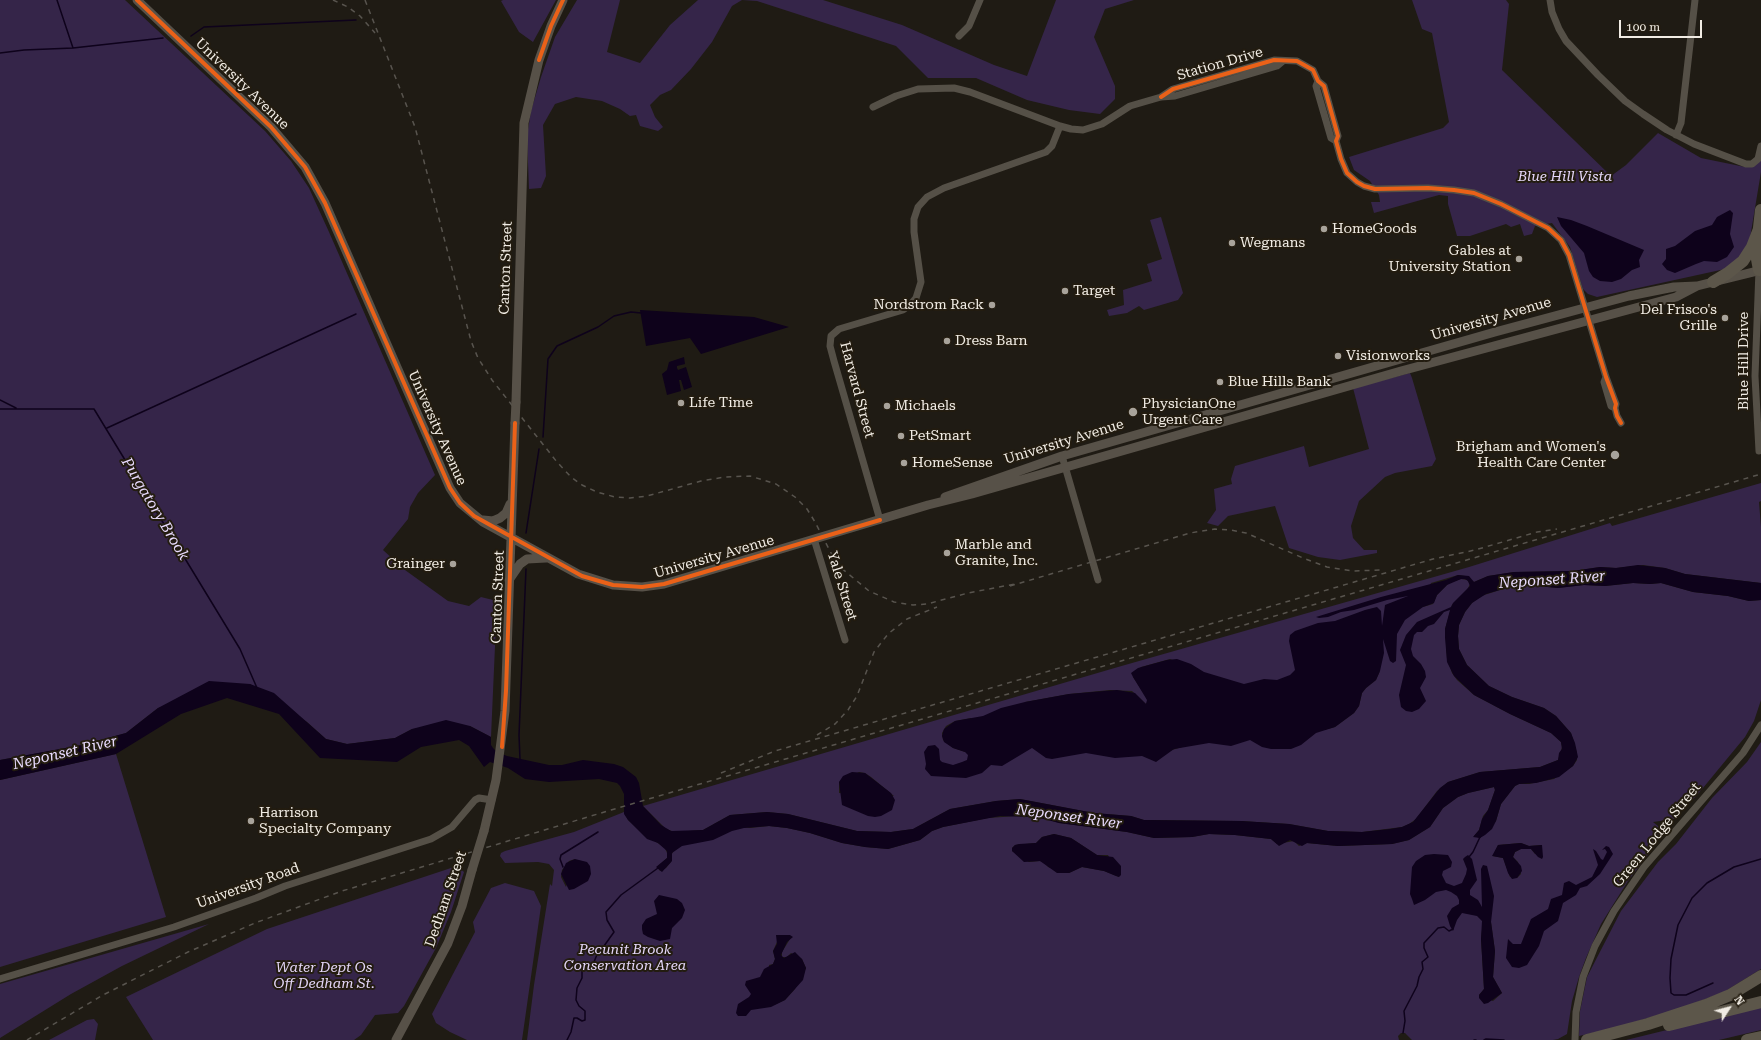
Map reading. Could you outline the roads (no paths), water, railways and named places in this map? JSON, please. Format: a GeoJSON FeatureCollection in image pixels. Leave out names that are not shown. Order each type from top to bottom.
{"type":"FeatureCollection","features":[{"type":"Feature","properties":{"kind":"highway"},"geometry":{"type":"LineString","coordinates":[[1760,269],[1756,254],[1761,210]]}},
{"type":"Feature","properties":{"kind":"highway"},"geometry":{"type":"LineString","coordinates":[[1713,282],[1728,273],[1743,261],[1752,247],[1759,229]]}},
{"type":"Feature","properties":{"kind":"highway"},"geometry":{"type":"LineString","coordinates":[[1587,1040],[1648,1024],[1706,1005],[1730,995],[1761,976]]}},
{"type":"Feature","properties":{"kind":"highway"},"geometry":{"type":"LineString","coordinates":[[1605,1036],[1649,1030],[1761,1002]]}},
{"type":"Feature","properties":{"kind":"highway"},"geometry":{"type":"LineString","coordinates":[[1747,1040],[1761,1037]]}},
{"type":"Feature","properties":{"kind":"main road","name":"University Avenue"},"geometry":{"type":"LineString","coordinates":[[137,0],[271,127],[305,167],[325,203],[452,492],[463,506],[478,519],[592,580],[623,587],[642,587],[664,584],[928,505],[968,496],[1296,400],[1676,296],[1697,286],[1760,269]]}},
{"type":"Feature","properties":{"kind":"main road","name":"Canton Street"},"geometry":{"type":"LineString","coordinates":[[500,759],[506,691],[524,123],[539,60],[551,26],[563,0]]}},
{"type":"Feature","properties":{"kind":"main road","name":"University Avenue"},"geometry":{"type":"LineString","coordinates":[[928,505],[963,489],[1062,456],[1585,307],[1674,287],[1697,286]]}},
{"type":"Feature","properties":{"kind":"main road"},"geometry":{"type":"LineString","coordinates":[[478,519],[490,521],[500,518],[508,511],[512,501]]}},
{"type":"Feature","properties":{"kind":"main road"},"geometry":{"type":"LineString","coordinates":[[509,580],[520,564],[527,559],[538,557],[551,559]]}},
{"type":"Feature","properties":{"kind":"main road","name":"Dedham Street"},"geometry":{"type":"LineString","coordinates":[[396,1040],[448,943],[460,910],[484,831],[500,759]]}},
{"type":"Feature","properties":{"kind":"street"},"geometry":{"type":"LineString","coordinates":[[959,36],[969,26],[980,0]]}},
{"type":"Feature","properties":{"kind":"street"},"geometry":{"type":"LineString","coordinates":[[1550,0],[1552,12],[1566,41],[1581,58],[1625,101],[1676,135],[1714,153],[1746,164],[1755,163],[1759,158],[1761,146]]}},
{"type":"Feature","properties":{"kind":"street"},"geometry":{"type":"LineString","coordinates":[[1676,135],[1681,123],[1695,0]]}},
{"type":"Feature","properties":{"kind":"street","name":"Station Drive"},"geometry":{"type":"LineString","coordinates":[[874,107],[896,96],[918,89],[954,88],[970,92],[1060,126],[1077,130],[1093,128],[1130,106],[1161,97],[1175,96],[1277,66],[1283,61],[1297,61],[1313,70],[1318,81],[1324,86],[1338,136],[1336,141],[1341,159],[1348,173],[1364,186],[1375,189],[1428,188],[1467,192],[1501,204],[1548,228],[1559,238],[1568,250],[1606,377],[1616,404],[1615,408],[1621,423]]}},
{"type":"Feature","properties":{"kind":"street","name":"Harvard Street"},"geometry":{"type":"LineString","coordinates":[[880,520],[830,346],[831,336],[839,329],[903,310],[916,298],[921,282],[914,232],[914,219],[918,207],[926,197],[944,188],[1046,152],[1052,146],[1060,126]]}},
{"type":"Feature","properties":{"kind":"street","name":"Blue Hill Drive"},"geometry":{"type":"LineString","coordinates":[[1759,451],[1756,384],[1760,269]]}},
{"type":"Feature","properties":{"kind":"street"},"geometry":{"type":"LineString","coordinates":[[1062,456],[1098,580]]}},
{"type":"Feature","properties":{"kind":"street","name":"Yale Street"},"geometry":{"type":"LineString","coordinates":[[814,539],[845,640]]}},
{"type":"Feature","properties":{"kind":"street","name":"Green Lodge Street"},"geometry":{"type":"LineString","coordinates":[[1575,1040],[1577,1007],[1585,972],[1595,946],[1614,911],[1644,867],[1743,753],[1761,725]]}},
{"type":"Feature","properties":{"kind":"street","name":"University Road"},"geometry":{"type":"LineString","coordinates":[[0,979],[180,925],[285,886],[431,839],[452,827],[475,800],[480,798],[492,800]]}},
{"type":"Feature","properties":{"kind":"water"},"geometry":{"type":"Polygon","coordinates":[[[1730,210],[1733,213],[1730,234],[1734,247],[1727,257],[1717,262],[1704,261],[1675,273],[1667,270],[1662,264],[1666,259],[1666,249],[1675,246],[1695,231],[1712,225],[1717,217],[1730,210]]]}},
{"type":"Feature","properties":{"kind":"water"},"geometry":{"type":"Polygon","coordinates":[[[1557,217],[1587,226],[1644,250],[1639,260],[1640,267],[1632,270],[1621,279],[1612,282],[1600,281],[1593,277],[1589,271],[1584,253],[1561,226],[1557,217]]]}},
{"type":"Feature","properties":{"kind":"water"},"geometry":{"type":"Polygon","coordinates":[[[640,310],[754,317],[789,327],[701,354],[690,338],[646,346],[640,310]]]}},
{"type":"Feature","properties":{"kind":"water"},"geometry":{"type":"Polygon","coordinates":[[[684,357],[685,364],[677,366],[677,368],[678,370],[686,367],[692,387],[684,390],[681,380],[679,380],[681,391],[667,395],[662,374],[667,370],[669,362],[684,357]]]}},
{"type":"Feature","properties":{"kind":"water","name":"Neponset River"},"geometry":{"type":"Polygon","coordinates":[[[1638,565],[1665,568],[1685,574],[1761,583],[1761,600],[1749,601],[1728,596],[1693,592],[1661,583],[1633,583],[1605,586],[1584,585],[1558,588],[1513,586],[1486,594],[1472,603],[1465,612],[1459,625],[1458,636],[1459,649],[1467,665],[1489,686],[1512,697],[1544,708],[1556,716],[1571,733],[1578,757],[1573,766],[1559,777],[1536,783],[1519,784],[1515,786],[1501,804],[1492,829],[1480,838],[1473,837],[1479,830],[1482,819],[1488,810],[1495,790],[1494,787],[1458,797],[1443,808],[1430,827],[1409,840],[1392,844],[1338,846],[1307,843],[1302,846],[1290,840],[1279,846],[1271,839],[1209,834],[1192,837],[1154,838],[1127,832],[1059,823],[1036,817],[1000,816],[943,827],[932,831],[920,840],[888,849],[842,843],[810,833],[787,828],[769,826],[744,828],[732,831],[713,840],[682,846],[672,853],[672,861],[662,872],[656,867],[667,858],[667,851],[658,843],[647,839],[628,820],[624,814],[624,794],[617,783],[599,779],[549,782],[525,779],[508,768],[490,762],[484,767],[469,746],[459,740],[421,747],[397,762],[320,758],[279,714],[227,698],[181,714],[116,754],[0,780],[0,760],[82,745],[126,733],[158,708],[209,681],[250,684],[274,693],[326,739],[347,744],[395,738],[412,729],[446,720],[470,726],[491,737],[491,745],[493,748],[497,752],[507,756],[549,765],[562,765],[583,760],[614,764],[623,767],[636,777],[639,783],[643,806],[661,825],[671,831],[703,830],[730,815],[767,812],[788,814],[857,831],[891,832],[913,829],[950,809],[996,801],[1020,799],[1094,813],[1131,816],[1144,820],[1241,821],[1289,824],[1328,831],[1362,832],[1390,829],[1402,827],[1413,822],[1440,788],[1448,782],[1480,772],[1540,767],[1558,760],[1559,753],[1562,749],[1561,742],[1551,733],[1474,695],[1454,676],[1447,662],[1445,637],[1445,629],[1450,610],[1444,612],[1434,624],[1428,626],[1422,632],[1417,632],[1414,635],[1411,649],[1413,656],[1421,664],[1425,671],[1426,677],[1420,688],[1426,701],[1419,709],[1412,712],[1406,711],[1401,707],[1399,695],[1406,665],[1400,650],[1406,635],[1417,622],[1451,607],[1453,603],[1470,586],[1468,581],[1465,579],[1461,579],[1447,585],[1437,595],[1434,603],[1423,607],[1405,620],[1397,634],[1396,661],[1393,663],[1390,661],[1383,639],[1384,653],[1380,671],[1376,680],[1362,693],[1359,706],[1354,713],[1335,727],[1316,733],[1301,745],[1291,749],[1271,749],[1262,747],[1250,740],[1231,746],[1209,743],[1174,749],[1156,762],[1142,756],[1115,758],[1086,753],[1052,759],[1046,758],[1032,748],[1002,766],[991,765],[982,773],[966,778],[931,776],[925,769],[926,764],[924,752],[928,746],[935,745],[939,749],[940,760],[942,762],[953,765],[967,760],[968,755],[965,752],[953,748],[944,742],[942,736],[944,729],[955,721],[983,716],[1001,708],[1025,702],[1069,694],[1117,690],[1135,693],[1146,704],[1147,700],[1131,673],[1138,668],[1167,660],[1177,659],[1191,664],[1204,672],[1244,684],[1264,679],[1277,680],[1290,675],[1295,670],[1289,641],[1290,635],[1295,631],[1318,623],[1335,621],[1377,607],[1381,611],[1382,626],[1385,605],[1408,596],[1341,612],[1328,617],[1316,617],[1381,597],[1446,580],[1458,575],[1469,576],[1474,582],[1488,576],[1514,572],[1573,571],[1600,567],[1616,568],[1638,565]]]}},
{"type":"Feature","properties":{"kind":"water"},"geometry":{"type":"Polygon","coordinates":[[[852,772],[865,773],[891,793],[895,800],[892,810],[881,816],[875,817],[868,816],[842,805],[839,782],[843,776],[852,772]]]}},
{"type":"Feature","properties":{"kind":"water"},"geometry":{"type":"Polygon","coordinates":[[[1054,834],[1071,838],[1097,855],[1113,857],[1121,866],[1121,875],[1119,877],[1104,871],[1082,867],[1069,873],[1057,873],[1040,861],[1024,862],[1012,851],[1012,848],[1015,845],[1036,843],[1042,837],[1054,834]]]}},
{"type":"Feature","properties":{"kind":"water"},"geometry":{"type":"Polygon","coordinates":[[[1521,843],[1529,846],[1542,845],[1543,857],[1542,859],[1538,857],[1531,849],[1521,849],[1515,852],[1513,857],[1521,866],[1522,871],[1517,878],[1512,879],[1508,873],[1503,858],[1492,856],[1498,845],[1521,843]]]}},
{"type":"Feature","properties":{"kind":"water"},"geometry":{"type":"Polygon","coordinates":[[[1606,846],[1609,847],[1613,854],[1600,874],[1587,886],[1580,888],[1576,895],[1563,903],[1558,921],[1544,931],[1539,946],[1527,965],[1519,968],[1512,967],[1506,958],[1508,939],[1513,944],[1521,944],[1531,919],[1548,909],[1551,899],[1562,895],[1564,883],[1569,881],[1576,885],[1592,877],[1598,865],[1593,849],[1603,860],[1607,852],[1605,849],[1602,850],[1606,846]]]}},
{"type":"Feature","properties":{"kind":"water"},"geometry":{"type":"Polygon","coordinates":[[[1425,855],[1448,855],[1452,862],[1451,867],[1443,871],[1442,875],[1446,883],[1454,886],[1462,883],[1466,874],[1467,869],[1463,859],[1468,855],[1472,859],[1477,880],[1470,890],[1470,895],[1478,900],[1482,907],[1481,869],[1483,865],[1487,866],[1494,896],[1491,922],[1495,951],[1493,977],[1502,993],[1488,1003],[1484,1004],[1479,998],[1479,995],[1484,989],[1481,939],[1482,921],[1477,916],[1462,913],[1457,920],[1453,931],[1447,916],[1452,908],[1459,904],[1457,896],[1446,890],[1436,892],[1425,900],[1414,905],[1410,894],[1412,867],[1416,861],[1425,855]]]}},
{"type":"Feature","properties":{"kind":"water"},"geometry":{"type":"Polygon","coordinates":[[[575,859],[587,862],[590,866],[591,874],[588,881],[574,889],[569,890],[561,874],[566,863],[575,859]]]}},
{"type":"Feature","properties":{"kind":"water"},"geometry":{"type":"Polygon","coordinates":[[[659,895],[677,899],[682,903],[685,910],[682,918],[672,928],[670,939],[660,941],[643,934],[642,929],[642,925],[646,919],[657,914],[654,901],[659,895]]]}},
{"type":"Feature","properties":{"kind":"water"},"geometry":{"type":"Polygon","coordinates":[[[776,935],[790,935],[793,937],[787,942],[781,955],[784,958],[795,952],[802,959],[806,968],[803,980],[785,1000],[771,1007],[751,1010],[746,1016],[738,1016],[736,1013],[738,1004],[751,994],[745,985],[746,981],[760,977],[764,969],[773,964],[775,959],[773,951],[777,944],[776,935]]]}},
{"type":"Feature","properties":{"kind":"waterway"},"geometry":{"type":"LineString","coordinates":[[57,0],[73,48]]}},
{"type":"Feature","properties":{"kind":"waterway"},"geometry":{"type":"LineString","coordinates":[[191,36],[204,27],[356,20]]}},
{"type":"Feature","properties":{"kind":"waterway"},"geometry":{"type":"LineString","coordinates":[[0,53],[24,50],[73,48],[163,38]]}},
{"type":"Feature","properties":{"kind":"waterway"},"geometry":{"type":"LineString","coordinates":[[543,437],[548,359],[557,346],[598,327],[614,316],[631,312],[641,313]]}},
{"type":"Feature","properties":{"kind":"waterway"},"geometry":{"type":"LineString","coordinates":[[107,428],[356,314]]}},
{"type":"Feature","properties":{"kind":"waterway"},"geometry":{"type":"LineString","coordinates":[[0,400],[16,408]]}},
{"type":"Feature","properties":{"kind":"waterway","name":"Purgatory Brook"},"geometry":{"type":"LineString","coordinates":[[0,409],[94,409],[240,649],[257,688]]}},
{"type":"Feature","properties":{"kind":"waterway"},"geometry":{"type":"LineString","coordinates":[[526,533],[539,449]]}},
{"type":"Feature","properties":{"kind":"waterway"},"geometry":{"type":"LineString","coordinates":[[520,759],[519,735],[526,569]]}},
{"type":"Feature","properties":{"kind":"waterway"},"geometry":{"type":"LineString","coordinates":[[563,867],[560,859],[561,855],[598,832]]}},
{"type":"Feature","properties":{"kind":"waterway"},"geometry":{"type":"LineString","coordinates":[[1469,857],[1480,837]]}},
{"type":"Feature","properties":{"kind":"waterway"},"geometry":{"type":"LineString","coordinates":[[1713,983],[1686,995],[1674,995],[1671,993],[1671,959],[1678,925],[1692,898],[1707,883],[1734,867],[1761,859]]}},
{"type":"Feature","properties":{"kind":"waterway"},"geometry":{"type":"LineString","coordinates":[[567,1040],[571,1032],[574,1018],[582,1021],[585,1020],[585,1011],[579,1006],[576,1000],[577,988],[582,978],[582,968],[589,966],[594,962],[598,952],[614,932],[607,920],[606,912],[621,895],[658,868]]}},
{"type":"Feature","properties":{"kind":"waterway"},"geometry":{"type":"LineString","coordinates":[[1403,1033],[1405,1021],[1404,1011],[1417,986],[1423,969],[1422,962],[1428,957],[1424,948],[1424,943],[1438,928],[1444,927],[1449,931],[1453,929]]}},
{"type":"Feature","properties":{"kind":"waterway"},"geometry":{"type":"LineString","coordinates":[[1484,1040],[1504,1040]]}},
{"type":"Feature","properties":{"kind":"railway"},"geometry":{"type":"LineString","coordinates":[[333,0],[348,7],[360,16],[375,33]]}},
{"type":"Feature","properties":{"kind":"railway"},"geometry":{"type":"LineString","coordinates":[[365,0],[415,127],[471,341],[478,358],[492,380],[557,462],[571,477],[582,485],[597,492],[615,497],[630,498],[647,496],[701,481],[725,477],[750,476],[776,484],[795,497],[807,509],[840,567],[869,591],[894,602],[913,605],[927,604],[968,593],[1015,584]]}},
{"type":"Feature","properties":{"kind":"railway"},"geometry":{"type":"LineString","coordinates":[[27,1040],[103,995],[188,952],[255,923],[342,891],[611,810],[1761,474]]}},
{"type":"Feature","properties":{"kind":"railway"},"geometry":{"type":"LineString","coordinates":[[1010,586],[1190,533],[1215,529],[1246,533],[1327,567],[1353,571],[1383,570]]}},
{"type":"Feature","properties":{"kind":"railway"},"geometry":{"type":"LineString","coordinates":[[721,773],[775,751],[1433,559],[1475,550],[1537,532],[1557,529]]}},
{"type":"Feature","properties":{"kind":"railway"},"geometry":{"type":"LineString","coordinates":[[817,735],[835,724],[848,710],[857,696],[874,652],[888,634],[907,619],[937,607]]}},
{"type":"Feature","properties":{"kind":"place","name":"HomeGoods"},"geometry":{"type":"Point","coordinates":[1324,229]}},
{"type":"Feature","properties":{"kind":"place","name":"Wegmans"},"geometry":{"type":"Point","coordinates":[1232,243]}},
{"type":"Feature","properties":{"kind":"place","name":"Gables at University Station"},"geometry":{"type":"Point","coordinates":[1519,259]}},
{"type":"Feature","properties":{"kind":"place","name":"Target"},"geometry":{"type":"Point","coordinates":[1065,291]}},
{"type":"Feature","properties":{"kind":"place","name":"Nordstrom Rack"},"geometry":{"type":"Point","coordinates":[992,305]}},
{"type":"Feature","properties":{"kind":"place","name":"Del Frisco's Grille"},"geometry":{"type":"Point","coordinates":[1725,318]}},
{"type":"Feature","properties":{"kind":"place","name":"Dress Barn"},"geometry":{"type":"Point","coordinates":[947,341]}},
{"type":"Feature","properties":{"kind":"place","name":"Visionworks"},"geometry":{"type":"Point","coordinates":[1338,356]}},
{"type":"Feature","properties":{"kind":"place","name":"Blue Hills Bank"},"geometry":{"type":"Point","coordinates":[1220,382]}},
{"type":"Feature","properties":{"kind":"place","name":"Life Time"},"geometry":{"type":"Point","coordinates":[681,403]}},
{"type":"Feature","properties":{"kind":"place","name":"Michaels"},"geometry":{"type":"Point","coordinates":[887,406]}},
{"type":"Feature","properties":{"kind":"place","name":"PhysicianOne Urgent Care"},"geometry":{"type":"Point","coordinates":[1133,412]}},
{"type":"Feature","properties":{"kind":"place","name":"PetSmart"},"geometry":{"type":"Point","coordinates":[901,436]}},
{"type":"Feature","properties":{"kind":"place","name":"Brigham and Women's Health Care Center"},"geometry":{"type":"Point","coordinates":[1615,455]}},
{"type":"Feature","properties":{"kind":"place","name":"HomeSense"},"geometry":{"type":"Point","coordinates":[904,463]}},
{"type":"Feature","properties":{"kind":"place","name":"Marble and Granite, Inc."},"geometry":{"type":"Point","coordinates":[947,553]}},
{"type":"Feature","properties":{"kind":"place","name":"Grainger"},"geometry":{"type":"Point","coordinates":[453,564]}},
{"type":"Feature","properties":{"kind":"place","name":"Harrison Specialty Company"},"geometry":{"type":"Point","coordinates":[251,821]}},
{"type":"Feature","properties":{"kind":"park label","name":"Blue Hill Vista"},"geometry":{"type":"Point","coordinates":[1565,177]}},
{"type":"Feature","properties":{"kind":"park label","name":"Pecunit Brook Conservation Area"},"geometry":{"type":"Point","coordinates":[625,958]}},
{"type":"Feature","properties":{"kind":"park label","name":"Water Dept Os Off Dedham St."},"geometry":{"type":"Point","coordinates":[324,976]}}]}
